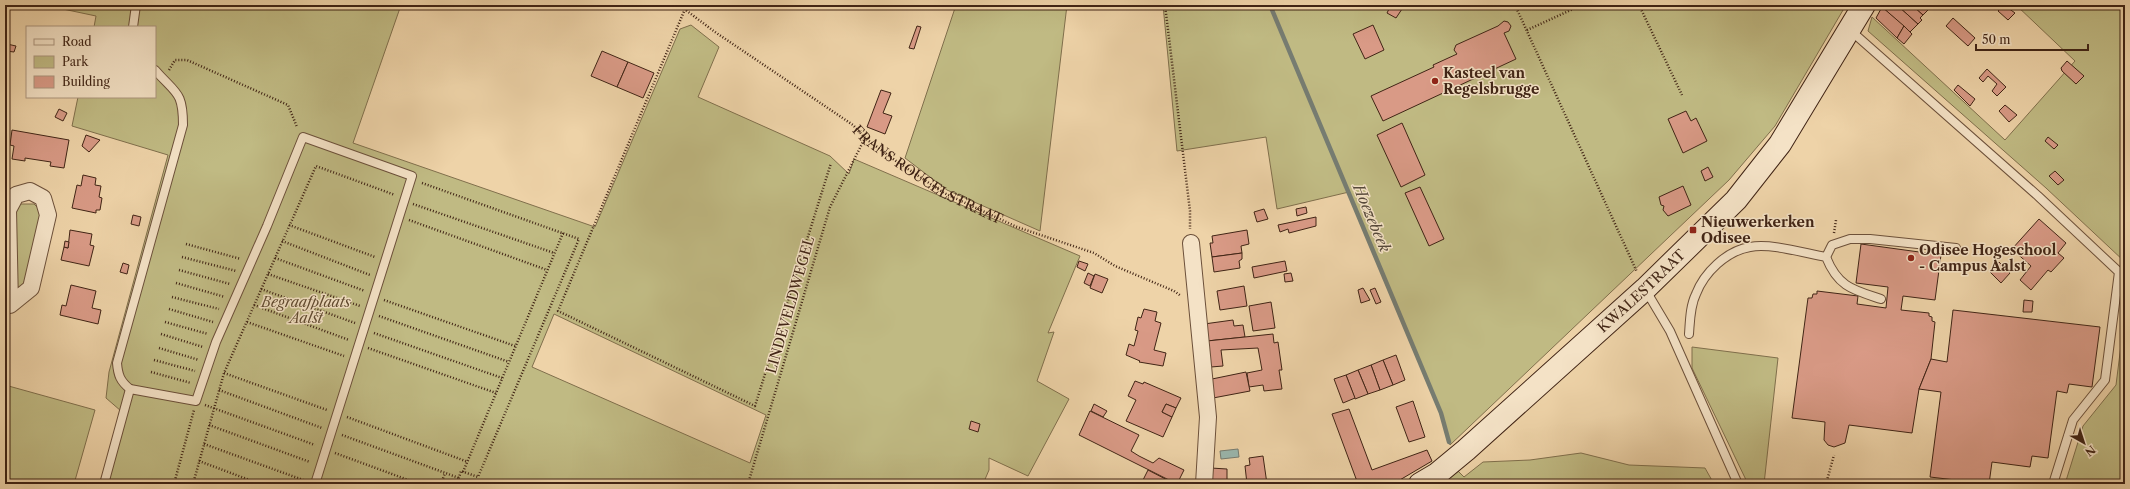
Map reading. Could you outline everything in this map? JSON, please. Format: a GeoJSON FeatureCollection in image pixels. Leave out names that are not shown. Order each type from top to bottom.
{"type":"FeatureCollection","features":[{"type":"Feature","properties":{"kind":"street","name":"KWALESTRAAT"},"geometry":{"type":"LineString","coordinates":[[1420,484],[1437,474],[1466,450],[1645,289],[1736,200],[1780,144],[1864,5]]}},
{"type":"Feature","properties":{"kind":"street"},"geometry":{"type":"LineString","coordinates":[[30,191],[43,198],[48,215],[31,288],[7,305],[8,210],[16,195],[30,191]]}},
{"type":"Feature","properties":{"kind":"street"},"geometry":{"type":"LineString","coordinates":[[1191,243],[1208,417],[1204,484]]}},
{"type":"Feature","properties":{"kind":"lane"},"geometry":{"type":"LineString","coordinates":[[133,26],[136,5]]}},
{"type":"Feature","properties":{"kind":"lane"},"geometry":{"type":"LineString","coordinates":[[1850,30],[2038,196],[2119,272],[2105,380],[2073,420],[2053,484]]}},
{"type":"Feature","properties":{"kind":"lane"},"geometry":{"type":"LineString","coordinates":[[156,71],[176,92],[183,104],[183,125],[117,363],[118,375],[123,383],[130,388],[196,401],[218,337],[303,137],[412,176],[326,449],[320,466],[311,483]]}},
{"type":"Feature","properties":{"kind":"lane"},"geometry":{"type":"LineString","coordinates":[[1826,257],[1832,245],[1850,239],[1870,239],[1956,248]]}},
{"type":"Feature","properties":{"kind":"lane"},"geometry":{"type":"LineString","coordinates":[[1689,334],[1695,295],[1704,278],[1718,264],[1734,252],[1750,247],[1769,247],[1826,257]]}},
{"type":"Feature","properties":{"kind":"lane"},"geometry":{"type":"LineString","coordinates":[[1826,257],[1836,276],[1851,290],[1881,299]]}},
{"type":"Feature","properties":{"kind":"lane"},"geometry":{"type":"LineString","coordinates":[[1645,289],[1670,331],[1738,484]]}},
{"type":"Feature","properties":{"kind":"lane"},"geometry":{"type":"LineString","coordinates":[[104,484],[130,388]]}},
{"type":"Feature","properties":{"kind":"path","name":"FRANS ROUCELSTRAAT"},"geometry":{"type":"LineString","coordinates":[[679,5],[853,126],[865,138],[896,161],[944,193],[1017,226],[1094,254],[1115,266],[1174,290],[1197,308]]}},
{"type":"Feature","properties":{"kind":"path"},"geometry":{"type":"LineString","coordinates":[[1165,5],[1190,211],[1191,243]]}},
{"type":"Feature","properties":{"kind":"path"},"geometry":{"type":"LineString","coordinates":[[1515,5],[1645,289]]}},
{"type":"Feature","properties":{"kind":"path"},"geometry":{"type":"LineString","coordinates":[[1527,30],[1582,5]]}},
{"type":"Feature","properties":{"kind":"path"},"geometry":{"type":"LineString","coordinates":[[1639,5],[1682,95]]}},
{"type":"Feature","properties":{"kind":"path"},"geometry":{"type":"LineString","coordinates":[[685,9],[558,311],[755,406],[831,163]]}},
{"type":"Feature","properties":{"kind":"path"},"geometry":{"type":"LineString","coordinates":[[168,84],[168,71],[175,60],[187,60],[288,105],[300,134],[303,137]]}},
{"type":"Feature","properties":{"kind":"path","name":"LINDEVELDWEGEL"},"geometry":{"type":"LineString","coordinates":[[748,484],[830,207],[865,138]]}},
{"type":"Feature","properties":{"kind":"path"},"geometry":{"type":"LineString","coordinates":[[193,484],[224,374],[316,166],[404,200],[554,254]]}},
{"type":"Feature","properties":{"kind":"path"},"geometry":{"type":"LineString","coordinates":[[411,180],[579,239],[478,478],[464,472]]}},
{"type":"Feature","properties":{"kind":"path"},"geometry":{"type":"LineString","coordinates":[[399,217],[548,270]]}},
{"type":"Feature","properties":{"kind":"path"},"geometry":{"type":"LineString","coordinates":[[289,225],[385,261]]}},
{"type":"Feature","properties":{"kind":"path"},"geometry":{"type":"LineString","coordinates":[[457,484],[461,471],[464,472],[563,233]]}},
{"type":"Feature","properties":{"kind":"path"},"geometry":{"type":"LineString","coordinates":[[282,242],[379,278]]}},
{"type":"Feature","properties":{"kind":"path"},"geometry":{"type":"LineString","coordinates":[[186,244],[251,262]]}},
{"type":"Feature","properties":{"kind":"path"},"geometry":{"type":"LineString","coordinates":[[182,257],[246,274]]}},
{"type":"Feature","properties":{"kind":"path"},"geometry":{"type":"LineString","coordinates":[[275,258],[515,346]]}},
{"type":"Feature","properties":{"kind":"path"},"geometry":{"type":"LineString","coordinates":[[179,270],[240,287]]}},
{"type":"Feature","properties":{"kind":"path"},"geometry":{"type":"LineString","coordinates":[[268,274],[509,362]]}},
{"type":"Feature","properties":{"kind":"path"},"geometry":{"type":"LineString","coordinates":[[176,283],[235,300]]}},
{"type":"Feature","properties":{"kind":"path"},"geometry":{"type":"LineString","coordinates":[[261,289],[502,378]]}},
{"type":"Feature","properties":{"kind":"path"},"geometry":{"type":"LineString","coordinates":[[172,297],[229,312]]}},
{"type":"Feature","properties":{"kind":"path"},"geometry":{"type":"LineString","coordinates":[[254,305],[496,393]]}},
{"type":"Feature","properties":{"kind":"path"},"geometry":{"type":"LineString","coordinates":[[169,309],[224,324]]}},
{"type":"Feature","properties":{"kind":"path"},"geometry":{"type":"LineString","coordinates":[[165,322],[218,337]]}},
{"type":"Feature","properties":{"kind":"path"},"geometry":{"type":"LineString","coordinates":[[246,322],[354,360]]}},
{"type":"Feature","properties":{"kind":"path"},"geometry":{"type":"LineString","coordinates":[[161,334],[213,350]]}},
{"type":"Feature","properties":{"kind":"path"},"geometry":{"type":"LineString","coordinates":[[159,348],[209,363]]}},
{"type":"Feature","properties":{"kind":"path"},"geometry":{"type":"LineString","coordinates":[[154,360],[206,374]]}},
{"type":"Feature","properties":{"kind":"path"},"geometry":{"type":"LineString","coordinates":[[150,372],[201,386]]}},
{"type":"Feature","properties":{"kind":"path"},"geometry":{"type":"LineString","coordinates":[[224,374],[468,462]]}},
{"type":"Feature","properties":{"kind":"path"},"geometry":{"type":"LineString","coordinates":[[219,390],[459,478]]}},
{"type":"Feature","properties":{"kind":"path"},"geometry":{"type":"LineString","coordinates":[[174,484],[196,401]]}},
{"type":"Feature","properties":{"kind":"path"},"geometry":{"type":"LineString","coordinates":[[214,408],[419,484]]}},
{"type":"Feature","properties":{"kind":"path"},"geometry":{"type":"LineString","coordinates":[[209,425],[320,466]]}},
{"type":"Feature","properties":{"kind":"path"},"geometry":{"type":"LineString","coordinates":[[204,444],[311,483]]}},
{"type":"Feature","properties":{"kind":"path"},"geometry":{"type":"LineString","coordinates":[[1826,484],[1834,455]]}},
{"type":"Feature","properties":{"kind":"path"},"geometry":{"type":"LineString","coordinates":[[199,462],[260,484]]}},
{"type":"Feature","properties":{"kind":"path"},"geometry":{"type":"LineString","coordinates":[[441,484],[445,473]]}},
{"type":"Feature","properties":{"kind":"path"},"geometry":{"type":"LineString","coordinates":[[1795,481],[1802,484]]}},
{"type":"Feature","properties":{"kind":"green space","name":"Begraafplaats Aalst"},"geometry":{"type":"Polygon","coordinates":[[[44,5],[401,5],[353,143],[595,227],[680,29],[691,25],[719,47],[698,97],[830,156],[849,174],[854,159],[1080,256],[1048,333],[1054,332],[1037,381],[1069,399],[1028,476],[989,458],[989,470],[983,484],[100,484],[121,411],[106,398],[109,372],[168,155],[72,126],[78,98],[156,98],[156,26],[94,26],[96,16],[44,5]],[[554,314],[532,367],[750,463],[766,415],[554,314]]]}},
{"type":"Feature","properties":{"kind":"green space"},"geometry":{"type":"Polygon","coordinates":[[[956,5],[1067,5],[1040,231],[947,190],[905,158],[956,5]]]}},
{"type":"Feature","properties":{"kind":"green space"},"geometry":{"type":"Polygon","coordinates":[[[1163,5],[1846,5],[1775,126],[1729,180],[1450,445],[1441,413],[1349,192],[1277,209],[1266,137],[1177,151],[1163,5]]]}},
{"type":"Feature","properties":{"kind":"green space"},"geometry":{"type":"Polygon","coordinates":[[[2016,5],[2125,5],[2125,262],[2046,188],[1868,31],[1872,17],[2005,140],[2075,61],[2016,5]]]}},
{"type":"Feature","properties":{"kind":"green space"},"geometry":{"type":"Polygon","coordinates":[[[21,204],[34,204],[42,212],[24,283],[17,289],[13,211],[21,204]]]}},
{"type":"Feature","properties":{"kind":"green space"},"geometry":{"type":"Polygon","coordinates":[[[2125,313],[2125,484],[2065,484],[2083,426],[2116,385],[2125,313]]]}},
{"type":"Feature","properties":{"kind":"green space"},"geometry":{"type":"Polygon","coordinates":[[[1692,347],[1778,358],[1764,484],[1748,484],[1692,368],[1692,347]]]}},
{"type":"Feature","properties":{"kind":"green space"},"geometry":{"type":"Polygon","coordinates":[[[5,385],[95,410],[74,484],[5,484],[5,385]]]}},
{"type":"Feature","properties":{"kind":"green space"},"geometry":{"type":"Polygon","coordinates":[[[1581,453],[1629,465],[1705,468],[1714,484],[1440,484],[1457,470],[1464,477],[1483,462],[1530,460],[1581,453]]]}},
{"type":"Feature","properties":{"kind":"water"},"geometry":{"type":"Polygon","coordinates":[[[1238,449],[1239,457],[1221,459],[1220,451],[1238,449]]]}},
{"type":"Feature","properties":{"kind":"building"},"geometry":{"type":"Polygon","coordinates":[[[1391,5],[1402,9],[1396,18],[1387,13],[1391,5]]]}},
{"type":"Feature","properties":{"kind":"building"},"geometry":{"type":"Polygon","coordinates":[[[1884,5],[1897,5],[1918,24],[1910,32],[1882,7],[1884,5]]]}},
{"type":"Feature","properties":{"kind":"building"},"geometry":{"type":"Polygon","coordinates":[[[1897,5],[1912,5],[1923,15],[1920,18],[1922,20],[1918,24],[1897,5]]]}},
{"type":"Feature","properties":{"kind":"building"},"geometry":{"type":"Polygon","coordinates":[[[1912,5],[1930,5],[1927,8],[1929,9],[1923,15],[1912,5]]]}},
{"type":"Feature","properties":{"kind":"building"},"geometry":{"type":"Polygon","coordinates":[[[2004,5],[2015,13],[2008,20],[1998,11],[2004,5]]]}},
{"type":"Feature","properties":{"kind":"building"},"geometry":{"type":"Polygon","coordinates":[[[1882,7],[1904,26],[1897,38],[1876,18],[1882,7]]]}},
{"type":"Feature","properties":{"kind":"building"},"geometry":{"type":"Polygon","coordinates":[[[1953,18],[1975,38],[1968,46],[1946,26],[1953,18]]]}},
{"type":"Feature","properties":{"kind":"building","name":"Kasteel van Regelsbrugge"},"geometry":{"type":"Polygon","coordinates":[[[1504,21],[1508,22],[1511,26],[1509,31],[1504,33],[1516,59],[1383,121],[1371,96],[1434,67],[1433,65],[1457,54],[1454,50],[1456,45],[1498,26],[1504,21]]]}},
{"type":"Feature","properties":{"kind":"building"},"geometry":{"type":"Polygon","coordinates":[[[1373,25],[1384,50],[1365,59],[1353,34],[1373,25]]]}},
{"type":"Feature","properties":{"kind":"building"},"geometry":{"type":"Polygon","coordinates":[[[917,26],[921,27],[914,49],[909,48],[917,26]]]}},
{"type":"Feature","properties":{"kind":"building"},"geometry":{"type":"Polygon","coordinates":[[[1904,26],[1912,34],[1904,44],[1897,38],[1904,26]]]}},
{"type":"Feature","properties":{"kind":"building"},"geometry":{"type":"Polygon","coordinates":[[[7,44],[16,46],[14,52],[6,51],[7,44]]]}},
{"type":"Feature","properties":{"kind":"building"},"geometry":{"type":"Polygon","coordinates":[[[602,51],[628,62],[617,87],[591,76],[602,51]]]}},
{"type":"Feature","properties":{"kind":"building"},"geometry":{"type":"Polygon","coordinates":[[[2067,61],[2084,76],[2076,84],[2062,71],[2061,68],[2067,61]]]}},
{"type":"Feature","properties":{"kind":"building"},"geometry":{"type":"Polygon","coordinates":[[[628,62],[654,73],[643,98],[617,87],[628,62]]]}},
{"type":"Feature","properties":{"kind":"building"},"geometry":{"type":"Polygon","coordinates":[[[1987,69],[2006,87],[1997,96],[1992,91],[1997,84],[1988,76],[1983,82],[1979,78],[1987,69]]]}},
{"type":"Feature","properties":{"kind":"building"},"geometry":{"type":"Polygon","coordinates":[[[1958,85],[1975,99],[1970,106],[1954,90],[1958,85]]]}},
{"type":"Feature","properties":{"kind":"building"},"geometry":{"type":"Polygon","coordinates":[[[881,90],[891,93],[883,113],[892,116],[885,134],[867,127],[881,90]]]}},
{"type":"Feature","properties":{"kind":"building"},"geometry":{"type":"Polygon","coordinates":[[[2005,105],[2017,115],[2009,122],[1999,111],[2005,105]]]}},
{"type":"Feature","properties":{"kind":"building"},"geometry":{"type":"Polygon","coordinates":[[[59,109],[67,113],[63,121],[55,117],[59,109]]]}},
{"type":"Feature","properties":{"kind":"building"},"geometry":{"type":"Polygon","coordinates":[[[1686,111],[1691,121],[1696,118],[1707,141],[1683,153],[1668,119],[1686,111]]]}},
{"type":"Feature","properties":{"kind":"building"},"geometry":{"type":"Polygon","coordinates":[[[1402,123],[1425,175],[1401,187],[1377,135],[1402,123]]]}},
{"type":"Feature","properties":{"kind":"building"},"geometry":{"type":"Polygon","coordinates":[[[12,130],[69,140],[64,168],[50,166],[51,162],[25,158],[25,161],[12,159],[14,146],[10,145],[12,130]]]}},
{"type":"Feature","properties":{"kind":"building"},"geometry":{"type":"Polygon","coordinates":[[[86,135],[100,140],[89,152],[82,146],[86,135]]]}},
{"type":"Feature","properties":{"kind":"building"},"geometry":{"type":"Polygon","coordinates":[[[2048,137],[2058,145],[2054,149],[2045,141],[2048,137]]]}},
{"type":"Feature","properties":{"kind":"building"},"geometry":{"type":"Polygon","coordinates":[[[1708,167],[1713,177],[1705,181],[1701,171],[1708,167]]]}},
{"type":"Feature","properties":{"kind":"building"},"geometry":{"type":"Polygon","coordinates":[[[2055,171],[2064,180],[2058,185],[2049,176],[2055,171]]]}},
{"type":"Feature","properties":{"kind":"building"},"geometry":{"type":"Polygon","coordinates":[[[83,175],[96,178],[95,185],[101,186],[99,197],[102,198],[100,210],[96,210],[96,213],[72,208],[77,185],[81,186],[83,175]]]}},
{"type":"Feature","properties":{"kind":"building"},"geometry":{"type":"Polygon","coordinates":[[[1683,186],[1691,205],[1668,216],[1663,210],[1664,206],[1661,205],[1659,197],[1683,186]]]}},
{"type":"Feature","properties":{"kind":"building"},"geometry":{"type":"Polygon","coordinates":[[[1420,187],[1444,239],[1429,246],[1405,193],[1420,187]]]}},
{"type":"Feature","properties":{"kind":"building"},"geometry":{"type":"Polygon","coordinates":[[[1306,207],[1307,213],[1297,216],[1296,209],[1306,207]]]}},
{"type":"Feature","properties":{"kind":"building"},"geometry":{"type":"Polygon","coordinates":[[[1264,209],[1268,219],[1257,222],[1254,212],[1264,209]]]}},
{"type":"Feature","properties":{"kind":"building"},"geometry":{"type":"Polygon","coordinates":[[[133,215],[141,217],[139,226],[131,224],[133,215]]]}},
{"type":"Feature","properties":{"kind":"building"},"geometry":{"type":"Polygon","coordinates":[[[1316,217],[1316,226],[1289,233],[1288,229],[1280,232],[1278,225],[1316,217]]]}},
{"type":"Feature","properties":{"kind":"building"},"geometry":{"type":"Polygon","coordinates":[[[2039,219],[2066,243],[2058,253],[2064,258],[2051,272],[2048,270],[2031,290],[2020,280],[2031,266],[2012,249],[2039,219]]]}},
{"type":"Feature","properties":{"kind":"building"},"geometry":{"type":"Polygon","coordinates":[[[70,230],[92,234],[90,245],[94,246],[89,266],[61,260],[64,247],[68,248],[70,230]]]}},
{"type":"Feature","properties":{"kind":"building"},"geometry":{"type":"Polygon","coordinates":[[[1247,230],[1249,244],[1241,246],[1242,253],[1212,257],[1210,243],[1213,243],[1212,236],[1247,230]]]}},
{"type":"Feature","properties":{"kind":"building"},"geometry":{"type":"Polygon","coordinates":[[[65,241],[69,242],[68,248],[64,247],[65,241]]]}},
{"type":"Feature","properties":{"kind":"building"},"geometry":{"type":"Polygon","coordinates":[[[1861,244],[1941,255],[1935,300],[1903,296],[1901,310],[1929,313],[1929,316],[1932,317],[1932,321],[1935,322],[1931,359],[1919,389],[1912,433],[1849,425],[1845,443],[1834,447],[1828,445],[1824,440],[1825,422],[1792,418],[1808,298],[1812,298],[1813,294],[1817,294],[1817,291],[1858,296],[1857,304],[1886,308],[1888,287],[1856,283],[1861,244]]]}},
{"type":"Feature","properties":{"kind":"building"},"geometry":{"type":"Polygon","coordinates":[[[1242,253],[1242,259],[1239,261],[1240,268],[1214,272],[1212,257],[1242,253]]]}},
{"type":"Feature","properties":{"kind":"building"},"geometry":{"type":"Polygon","coordinates":[[[1079,261],[1088,264],[1085,271],[1077,267],[1079,261]]]}},
{"type":"Feature","properties":{"kind":"building"},"geometry":{"type":"Polygon","coordinates":[[[1285,261],[1287,271],[1254,278],[1252,267],[1285,261]]]}},
{"type":"Feature","properties":{"kind":"building"},"geometry":{"type":"Polygon","coordinates":[[[1999,262],[2010,273],[2001,283],[1990,272],[1999,262]]]}},
{"type":"Feature","properties":{"kind":"building"},"geometry":{"type":"Polygon","coordinates":[[[123,263],[129,265],[127,274],[120,272],[123,263]]]}},
{"type":"Feature","properties":{"kind":"building"},"geometry":{"type":"Polygon","coordinates":[[[1088,273],[1094,276],[1090,286],[1084,283],[1088,273]]]}},
{"type":"Feature","properties":{"kind":"building"},"geometry":{"type":"Polygon","coordinates":[[[1291,273],[1293,281],[1285,282],[1284,274],[1291,273]]]}},
{"type":"Feature","properties":{"kind":"building"},"geometry":{"type":"Polygon","coordinates":[[[1095,274],[1108,279],[1102,293],[1090,288],[1095,274]]]}},
{"type":"Feature","properties":{"kind":"building"},"geometry":{"type":"Polygon","coordinates":[[[71,285],[96,291],[92,308],[101,310],[98,324],[60,315],[62,305],[66,306],[71,285]]]}},
{"type":"Feature","properties":{"kind":"building"},"geometry":{"type":"Polygon","coordinates":[[[1244,286],[1247,306],[1220,310],[1217,291],[1244,286]]]}},
{"type":"Feature","properties":{"kind":"building"},"geometry":{"type":"Polygon","coordinates":[[[1363,288],[1370,300],[1361,303],[1358,290],[1363,288]]]}},
{"type":"Feature","properties":{"kind":"building"},"geometry":{"type":"Polygon","coordinates":[[[1375,288],[1381,302],[1376,304],[1370,290],[1375,288]]]}},
{"type":"Feature","properties":{"kind":"building"},"geometry":{"type":"Polygon","coordinates":[[[2024,300],[2033,301],[2032,312],[2023,312],[2024,300]]]}},
{"type":"Feature","properties":{"kind":"building"},"geometry":{"type":"Polygon","coordinates":[[[1271,302],[1275,328],[1253,331],[1249,306],[1271,302]]]}},
{"type":"Feature","properties":{"kind":"building"},"geometry":{"type":"Polygon","coordinates":[[[1144,309],[1157,312],[1155,321],[1161,323],[1154,350],[1166,353],[1163,366],[1139,362],[1140,361],[1126,355],[1129,344],[1134,346],[1138,331],[1135,330],[1138,317],[1141,318],[1144,309]]]}},
{"type":"Feature","properties":{"kind":"building"},"geometry":{"type":"Polygon","coordinates":[[[1953,310],[2100,327],[2092,387],[2069,384],[2067,393],[2057,391],[2048,458],[2032,456],[2030,467],[1992,462],[1989,484],[1930,477],[1941,392],[1919,389],[1931,359],[1947,362],[1953,310]]]}},
{"type":"Feature","properties":{"kind":"building"},"geometry":{"type":"Polygon","coordinates":[[[1233,320],[1234,326],[1243,325],[1245,337],[1207,341],[1204,324],[1233,320]]]}},
{"type":"Feature","properties":{"kind":"building"},"geometry":{"type":"Polygon","coordinates":[[[1273,334],[1274,343],[1278,342],[1282,370],[1279,370],[1282,389],[1264,391],[1263,385],[1249,387],[1247,373],[1262,370],[1258,348],[1221,350],[1223,366],[1211,367],[1207,341],[1273,334]]]}},
{"type":"Feature","properties":{"kind":"building"},"geometry":{"type":"Polygon","coordinates":[[[1396,355],[1405,380],[1393,385],[1383,360],[1396,355]]]}},
{"type":"Feature","properties":{"kind":"building"},"geometry":{"type":"Polygon","coordinates":[[[1383,360],[1393,385],[1380,390],[1371,365],[1383,360]]]}},
{"type":"Feature","properties":{"kind":"building"},"geometry":{"type":"Polygon","coordinates":[[[1371,365],[1380,390],[1368,394],[1358,370],[1371,365]]]}},
{"type":"Feature","properties":{"kind":"building"},"geometry":{"type":"Polygon","coordinates":[[[1358,370],[1368,394],[1355,399],[1346,375],[1358,370]]]}},
{"type":"Feature","properties":{"kind":"building"},"geometry":{"type":"Polygon","coordinates":[[[1246,372],[1250,391],[1213,398],[1212,379],[1246,372]]]}},
{"type":"Feature","properties":{"kind":"building"},"geometry":{"type":"Polygon","coordinates":[[[1346,375],[1355,398],[1343,403],[1334,379],[1346,375]]]}},
{"type":"Feature","properties":{"kind":"building"},"geometry":{"type":"Polygon","coordinates":[[[1135,381],[1143,384],[1144,382],[1181,398],[1176,408],[1166,404],[1162,412],[1172,417],[1163,437],[1126,421],[1136,400],[1128,396],[1135,381]]]}},
{"type":"Feature","properties":{"kind":"building"},"geometry":{"type":"Polygon","coordinates":[[[1413,401],[1425,437],[1409,442],[1396,407],[1413,401]]]}},
{"type":"Feature","properties":{"kind":"building"},"geometry":{"type":"Polygon","coordinates":[[[1094,404],[1107,411],[1103,417],[1091,411],[1094,404]]]}},
{"type":"Feature","properties":{"kind":"building"},"geometry":{"type":"Polygon","coordinates":[[[1166,404],[1176,408],[1172,417],[1162,412],[1166,404]]]}},
{"type":"Feature","properties":{"kind":"building"},"geometry":{"type":"Polygon","coordinates":[[[1349,409],[1372,470],[1427,450],[1432,461],[1393,484],[1358,484],[1332,414],[1349,409]]]}},
{"type":"Feature","properties":{"kind":"building"},"geometry":{"type":"Polygon","coordinates":[[[1090,411],[1139,435],[1131,451],[1153,463],[1159,458],[1184,470],[1177,484],[1079,435],[1090,411]]]}},
{"type":"Feature","properties":{"kind":"building"},"geometry":{"type":"Polygon","coordinates":[[[971,421],[980,424],[978,432],[969,429],[971,421]]]}},
{"type":"Feature","properties":{"kind":"building"},"geometry":{"type":"Polygon","coordinates":[[[1263,456],[1267,484],[1247,484],[1245,466],[1250,465],[1249,458],[1263,456]]]}},
{"type":"Feature","properties":{"kind":"building"},"geometry":{"type":"Polygon","coordinates":[[[1211,468],[1227,469],[1227,484],[1210,484],[1211,468]]]}},
{"type":"Feature","properties":{"kind":"building"},"geometry":{"type":"Polygon","coordinates":[[[1148,470],[1175,484],[1145,484],[1142,482],[1148,470]]]}},
{"type":"Feature","properties":{"kind":"waterway","name":"Hoezebeek"},"geometry":{"type":"LineString","coordinates":[[1270,5],[1441,413],[1449,442]]}},
{"type":"Feature","properties":{"kind":"place","name":"Kasteel van Regelsbrugge"},"geometry":{"type":"Point","coordinates":[1435,81]}},
{"type":"Feature","properties":{"kind":"place","name":"Nieuwerkerken Odisee"},"geometry":{"type":"Point","coordinates":[1693,230]}},
{"type":"Feature","properties":{"kind":"place","name":"Odisee Hogeschool - Campus Aalst"},"geometry":{"type":"Point","coordinates":[1911,258]}}]}
